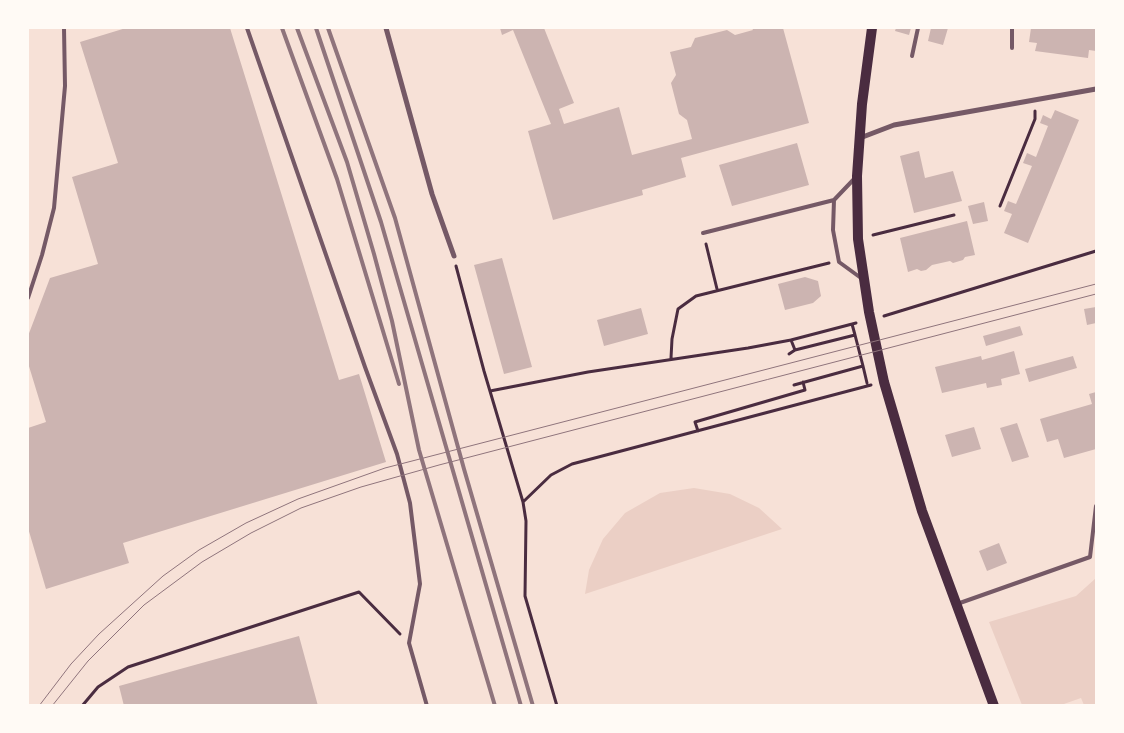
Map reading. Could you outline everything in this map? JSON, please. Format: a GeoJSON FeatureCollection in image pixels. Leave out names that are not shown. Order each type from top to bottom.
{"type":"FeatureCollection","features":[{"type":"Feature","properties":{"kind":"main road"},"geometry":{"type":"LineString","coordinates":[[872,28],[859,139],[857,176],[858,239],[863,279],[884,382],[922,511],[994,706]]}},
{"type":"Feature","properties":{"kind":"street"},"geometry":{"type":"LineString","coordinates":[[386,28],[432,194],[454,256]]}},
{"type":"Feature","properties":{"kind":"street"},"geometry":{"type":"LineString","coordinates":[[859,139],[894,125],[1096,89]]}},
{"type":"Feature","properties":{"kind":"lane"},"geometry":{"type":"LineString","coordinates":[[28,298],[42,255],[54,208],[65,86],[64,28]]}},
{"type":"Feature","properties":{"kind":"lane"},"geometry":{"type":"LineString","coordinates":[[247,28],[364,367],[397,454],[410,503],[420,584],[409,643],[427,706]]}},
{"type":"Feature","properties":{"kind":"lane"},"geometry":{"type":"LineString","coordinates":[[912,56],[918,28]]}},
{"type":"Feature","properties":{"kind":"lane"},"geometry":{"type":"LineString","coordinates":[[1012,28],[1012,48]]}},
{"type":"Feature","properties":{"kind":"lane"},"geometry":{"type":"LineString","coordinates":[[704,234],[834,200],[857,176]]}},
{"type":"Feature","properties":{"kind":"lane"},"geometry":{"type":"LineString","coordinates":[[834,200],[833,230],[839,262],[863,279]]}},
{"type":"Feature","properties":{"kind":"lane"},"geometry":{"type":"LineString","coordinates":[[957,604],[1090,557],[1096,506]]}},
{"type":"Feature","properties":{"kind":"path"},"geometry":{"type":"LineString","coordinates":[[1000,206],[1036,119],[1033,101]]}},
{"type":"Feature","properties":{"kind":"path"},"geometry":{"type":"LineString","coordinates":[[858,239],[954,215]]}},
{"type":"Feature","properties":{"kind":"path"},"geometry":{"type":"LineString","coordinates":[[704,234],[717,289]]}},
{"type":"Feature","properties":{"kind":"path"},"geometry":{"type":"LineString","coordinates":[[880,317],[1096,251]]}},
{"type":"Feature","properties":{"kind":"path"},"geometry":{"type":"LineString","coordinates":[[454,256],[490,391],[523,502],[526,521],[525,596],[557,706]]}},
{"type":"Feature","properties":{"kind":"path"},"geometry":{"type":"LineString","coordinates":[[671,358],[672,339],[678,309],[696,296],[717,289],[839,262]]}},
{"type":"Feature","properties":{"kind":"path"},"geometry":{"type":"LineString","coordinates":[[490,391],[671,358],[791,340],[862,322]]}},
{"type":"Feature","properties":{"kind":"path"},"geometry":{"type":"LineString","coordinates":[[852,324],[867,386]]}},
{"type":"Feature","properties":{"kind":"path"},"geometry":{"type":"LineString","coordinates":[[789,354],[795,350],[855,336]]}},
{"type":"Feature","properties":{"kind":"path"},"geometry":{"type":"LineString","coordinates":[[791,340],[795,350]]}},
{"type":"Feature","properties":{"kind":"path"},"geometry":{"type":"LineString","coordinates":[[794,385],[863,366]]}},
{"type":"Feature","properties":{"kind":"path"},"geometry":{"type":"LineString","coordinates":[[698,431],[695,422],[805,390],[803,382]]}},
{"type":"Feature","properties":{"kind":"path"},"geometry":{"type":"LineString","coordinates":[[523,502],[551,475],[572,464],[884,382]]}},
{"type":"Feature","properties":{"kind":"path"},"geometry":{"type":"LineString","coordinates":[[82,706],[98,687],[128,667],[359,592],[409,643]]}},
{"type":"Feature","properties":{"kind":"shaded area"},"geometry":{"type":"Polygon","coordinates":[[[694,488],[730,494],[759,508],[782,529],[585,594],[589,570],[603,539],[625,513],[660,493],[694,488]]]}},
{"type":"Feature","properties":{"kind":"shaded area"},"geometry":{"type":"Polygon","coordinates":[[[1096,578],[1096,705],[1084,705],[1081,698],[1061,705],[1022,705],[989,622],[1076,596],[1096,578]]]}},
{"type":"Feature","properties":{"kind":"building"},"geometry":{"type":"Polygon","coordinates":[[[126,28],[230,28],[339,380],[359,374],[386,462],[123,543],[129,563],[46,589],[28,528],[28,428],[46,422],[28,363],[28,336],[50,278],[98,264],[72,177],[118,163],[80,42],[126,28]]]}},
{"type":"Feature","properties":{"kind":"building"},"geometry":{"type":"Polygon","coordinates":[[[500,28],[544,28],[574,103],[559,109],[564,124],[619,107],[632,155],[692,139],[687,120],[679,114],[671,83],[676,75],[670,52],[691,47],[695,38],[727,30],[735,35],[753,30],[752,28],[783,28],[809,123],[681,158],[686,177],[642,190],[643,195],[553,220],[528,131],[551,124],[513,30],[502,35],[500,28]]]}},
{"type":"Feature","properties":{"kind":"building"},"geometry":{"type":"Polygon","coordinates":[[[896,28],[911,28],[909,35],[895,31],[896,28]]]}},
{"type":"Feature","properties":{"kind":"building"},"geometry":{"type":"Polygon","coordinates":[[[931,28],[948,28],[943,45],[928,41],[931,28]]]}},
{"type":"Feature","properties":{"kind":"building"},"geometry":{"type":"Polygon","coordinates":[[[1031,28],[1096,28],[1096,51],[1089,50],[1088,58],[1035,51],[1037,43],[1029,42],[1031,28]]]}},
{"type":"Feature","properties":{"kind":"building"},"geometry":{"type":"Polygon","coordinates":[[[1055,110],[1079,120],[1028,243],[1004,233],[1012,214],[1004,211],[1008,201],[1016,204],[1032,166],[1023,163],[1027,153],[1036,157],[1048,126],[1040,123],[1043,115],[1051,119],[1055,110]]]}},
{"type":"Feature","properties":{"kind":"building"},"geometry":{"type":"Polygon","coordinates":[[[797,143],[809,185],[732,206],[719,165],[797,143]]]}},
{"type":"Feature","properties":{"kind":"building"},"geometry":{"type":"Polygon","coordinates":[[[919,151],[925,178],[953,171],[962,201],[914,213],[900,156],[919,151]]]}},
{"type":"Feature","properties":{"kind":"building"},"geometry":{"type":"Polygon","coordinates":[[[984,202],[988,221],[973,224],[968,206],[984,202]]]}},
{"type":"Feature","properties":{"kind":"building"},"geometry":{"type":"Polygon","coordinates":[[[967,221],[975,255],[965,257],[963,260],[953,263],[950,261],[932,265],[926,270],[921,271],[917,269],[908,272],[900,238],[967,221]]]}},
{"type":"Feature","properties":{"kind":"building"},"geometry":{"type":"Polygon","coordinates":[[[502,258],[532,367],[504,374],[474,265],[502,258]]]}},
{"type":"Feature","properties":{"kind":"building"},"geometry":{"type":"Polygon","coordinates":[[[805,277],[818,281],[821,296],[813,303],[785,310],[778,284],[805,277]]]}},
{"type":"Feature","properties":{"kind":"building"},"geometry":{"type":"Polygon","coordinates":[[[1096,307],[1096,323],[1087,325],[1084,309],[1096,307]]]}},
{"type":"Feature","properties":{"kind":"building"},"geometry":{"type":"Polygon","coordinates":[[[641,308],[648,334],[604,346],[597,320],[641,308]]]}},
{"type":"Feature","properties":{"kind":"building"},"geometry":{"type":"Polygon","coordinates":[[[1020,326],[1023,335],[986,346],[983,336],[1020,326]]]}},
{"type":"Feature","properties":{"kind":"building"},"geometry":{"type":"Polygon","coordinates":[[[1014,351],[1020,374],[1001,379],[1002,385],[987,388],[986,383],[942,393],[935,367],[981,356],[982,360],[1014,351]]]}},
{"type":"Feature","properties":{"kind":"building"},"geometry":{"type":"Polygon","coordinates":[[[1073,356],[1077,368],[1029,382],[1025,369],[1073,356]]]}},
{"type":"Feature","properties":{"kind":"building"},"geometry":{"type":"Polygon","coordinates":[[[1096,392],[1096,449],[1064,458],[1058,439],[1047,442],[1040,419],[1092,404],[1089,394],[1096,392]]]}},
{"type":"Feature","properties":{"kind":"building"},"geometry":{"type":"Polygon","coordinates":[[[1017,423],[1029,457],[1012,462],[1000,428],[1017,423]]]}},
{"type":"Feature","properties":{"kind":"building"},"geometry":{"type":"Polygon","coordinates":[[[974,427],[981,449],[952,457],[945,435],[974,427]]]}},
{"type":"Feature","properties":{"kind":"building"},"geometry":{"type":"Polygon","coordinates":[[[999,543],[1007,563],[987,571],[979,551],[999,543]]]}},
{"type":"Feature","properties":{"kind":"building"},"geometry":{"type":"Polygon","coordinates":[[[299,636],[318,706],[124,706],[119,686],[299,636]]]}},
{"type":"Feature","properties":{"kind":"tram line"},"geometry":{"type":"LineString","coordinates":[[39,706],[71,664],[99,634],[163,576],[199,550],[246,523],[298,499],[385,468],[1096,284]]}},
{"type":"Feature","properties":{"kind":"tram line"},"geometry":{"type":"LineString","coordinates":[[52,706],[88,661],[144,605],[202,562],[251,533],[301,508],[361,487],[439,465],[1096,294]]}},
{"type":"Feature","properties":{"kind":"railway"},"geometry":{"type":"LineString","coordinates":[[282,28],[337,179],[399,384]]}},
{"type":"Feature","properties":{"kind":"railway"},"geometry":{"type":"LineString","coordinates":[[297,28],[347,162],[374,254],[392,321],[419,450],[495,706]]}},
{"type":"Feature","properties":{"kind":"railway"},"geometry":{"type":"LineString","coordinates":[[316,28],[381,222],[521,706]]}},
{"type":"Feature","properties":{"kind":"railway"},"geometry":{"type":"LineString","coordinates":[[328,28],[395,218],[464,469],[533,706]]}}]}
